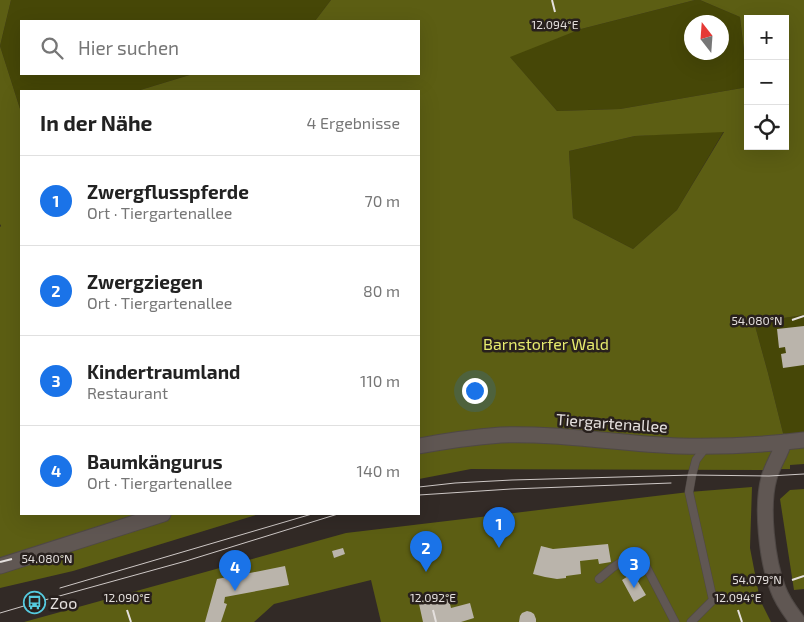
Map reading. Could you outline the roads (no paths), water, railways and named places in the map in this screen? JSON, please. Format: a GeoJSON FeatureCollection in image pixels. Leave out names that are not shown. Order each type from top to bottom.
{"type":"FeatureCollection","features":[{"type":"Feature","properties":{"kind":"street","name":"Tiergartenallee"},"geometry":{"type":"LineString","coordinates":[[420,446],[457,439],[502,435],[678,446],[804,440]]}},
{"type":"Feature","properties":{"kind":"street"},"geometry":{"type":"LineString","coordinates":[[784,442],[769,476],[765,516],[772,570],[778,590],[798,622]]}},
{"type":"Feature","properties":{"kind":"street"},"geometry":{"type":"LineString","coordinates":[[0,566],[160,515]]}},
{"type":"Feature","properties":{"kind":"lane"},"geometry":{"type":"LineString","coordinates":[[691,622],[712,600],[689,492],[696,460],[707,446]]}},
{"type":"Feature","properties":{"kind":"lane"},"geometry":{"type":"LineString","coordinates":[[599,579],[638,551],[674,622]]}},
{"type":"Feature","properties":{"kind":"tram line"},"geometry":{"type":"LineString","coordinates":[[420,487],[512,480],[804,474]]}},
{"type":"Feature","properties":{"kind":"tram line"},"geometry":{"type":"LineString","coordinates":[[420,495],[511,489],[671,483]]}},
{"type":"Feature","properties":{"kind":"tram line"},"geometry":{"type":"LineString","coordinates":[[60,588],[309,515]]}},
{"type":"Feature","properties":{"kind":"tram line"},"geometry":{"type":"LineString","coordinates":[[0,613],[186,561],[335,515]]}},
{"type":"Feature","properties":{"kind":"place","name":"Zwergflusspferde"},"geometry":{"type":"Point","coordinates":[499,548]}},
{"type":"Feature","properties":{"kind":"place","name":"Zwergziegen"},"geometry":{"type":"Point","coordinates":[426,572]}},
{"type":"Feature","properties":{"kind":"place","name":"Kindertraumland"},"geometry":{"type":"Point","coordinates":[634,588]}},
{"type":"Feature","properties":{"kind":"place","name":"Baumkängurus"},"geometry":{"type":"Point","coordinates":[235,591]}},
{"type":"Feature","properties":{"kind":"place","name":"Zoo"},"geometry":{"type":"Point","coordinates":[34,603]}},
{"type":"Feature","properties":{"kind":"park label","name":"Barnstorfer Wald"},"geometry":{"type":"Point","coordinates":[546,344]}}]}
